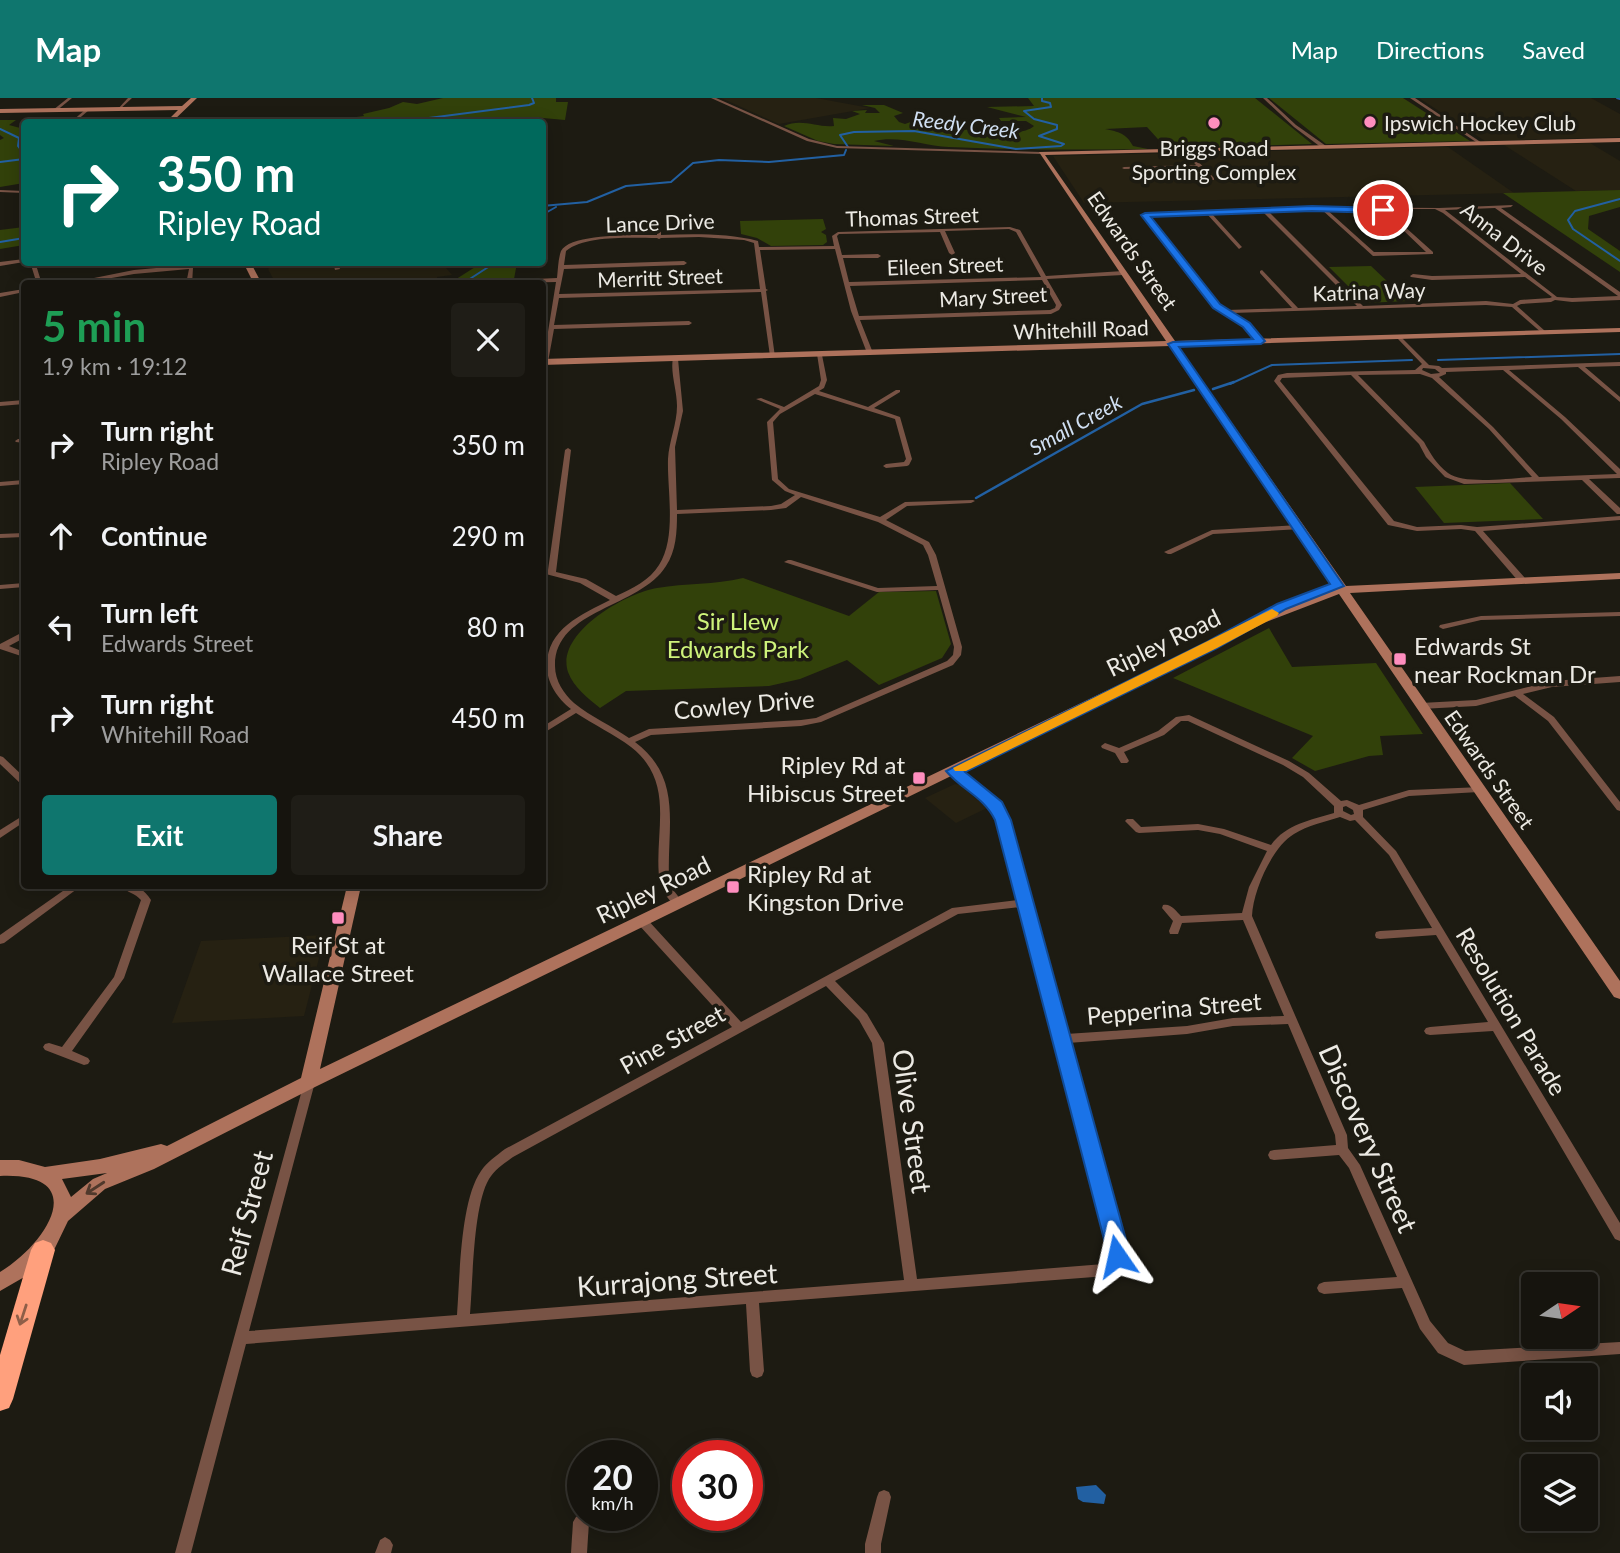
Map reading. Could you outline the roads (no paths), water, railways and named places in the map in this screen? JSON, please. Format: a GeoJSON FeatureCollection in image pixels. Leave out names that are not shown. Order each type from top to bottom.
{"type":"FeatureCollection","features":[{"type":"Feature","properties":{"kind":"highway"},"geometry":{"type":"LineString","coordinates":[[0,1399],[43,1250]]}},
{"type":"Feature","properties":{"kind":"main road"},"geometry":{"type":"LineString","coordinates":[[172,119],[194,98]]}},
{"type":"Feature","properties":{"kind":"main road"},"geometry":{"type":"LineString","coordinates":[[0,111],[183,108]]}},
{"type":"Feature","properties":{"kind":"main road"},"geometry":{"type":"LineString","coordinates":[[1041,153],[1620,140]]}},
{"type":"Feature","properties":{"kind":"main road","name":"Edwards Street"},"geometry":{"type":"LineString","coordinates":[[1041,153],[1356,614],[1619,991]]}},
{"type":"Feature","properties":{"kind":"main road","name":"Whitehill Road"},"geometry":{"type":"LineString","coordinates":[[546,362],[1620,330]]}},
{"type":"Feature","properties":{"kind":"main road"},"geometry":{"type":"LineString","coordinates":[[1262,620],[1282,607],[1339,588],[1620,576]]}},
{"type":"Feature","properties":{"kind":"main road","name":"Ripley Road"},"geometry":{"type":"LineString","coordinates":[[61,1216],[99,1184],[148,1164],[309,1082],[1262,620],[1339,588]]}},
{"type":"Feature","properties":{"kind":"main road"},"geometry":{"type":"LineString","coordinates":[[1318,598],[1356,614]]}},
{"type":"Feature","properties":{"kind":"main road","name":"Reif Street"},"geometry":{"type":"LineString","coordinates":[[309,1082],[353,889]]}},
{"type":"Feature","properties":{"kind":"main road","name":"Ripley Road"},"geometry":{"type":"LineString","coordinates":[[0,1168],[26,1168],[46,1174],[109,1165],[178,1147]]}},
{"type":"Feature","properties":{"kind":"main road"},"geometry":{"type":"LineString","coordinates":[[0,1282],[43,1250],[55,1233],[61,1216],[61,1191],[46,1174]]}},
{"type":"Feature","properties":{"kind":"street"},"geometry":{"type":"LineString","coordinates":[[54,111],[70,98]]}},
{"type":"Feature","properties":{"kind":"street"},"geometry":{"type":"LineString","coordinates":[[117,110],[130,98]]}},
{"type":"Feature","properties":{"kind":"street"},"geometry":{"type":"LineString","coordinates":[[713,98],[808,140],[836,147],[1041,153]]}},
{"type":"Feature","properties":{"kind":"street"},"geometry":{"type":"LineString","coordinates":[[1265,98],[1295,126],[1324,147]]}},
{"type":"Feature","properties":{"kind":"street"},"geometry":{"type":"LineString","coordinates":[[1412,98],[1480,143]]}},
{"type":"Feature","properties":{"kind":"street"},"geometry":{"type":"LineString","coordinates":[[76,119],[87,110]]}},
{"type":"Feature","properties":{"kind":"street"},"geometry":{"type":"LineString","coordinates":[[1184,150],[1212,179]]}},
{"type":"Feature","properties":{"kind":"street"},"geometry":{"type":"LineString","coordinates":[[1124,168],[1199,166]]}},
{"type":"Feature","properties":{"kind":"street"},"geometry":{"type":"LineString","coordinates":[[0,191],[21,192]]}},
{"type":"Feature","properties":{"kind":"street"},"geometry":{"type":"LineString","coordinates":[[1497,206],[1620,296]]}},
{"type":"Feature","properties":{"kind":"street"},"geometry":{"type":"LineString","coordinates":[[1440,209],[1511,206]]}},
{"type":"Feature","properties":{"kind":"street"},"geometry":{"type":"LineString","coordinates":[[1323,209],[1373,254],[1432,253],[1383,210]]}},
{"type":"Feature","properties":{"kind":"street","name":"Anna Drive"},"geometry":{"type":"LineString","coordinates":[[1261,341],[1247,325],[1216,306],[1145,215],[1323,209],[1440,209],[1555,298]]}},
{"type":"Feature","properties":{"kind":"street"},"geometry":{"type":"LineString","coordinates":[[1265,211],[1361,307]]}},
{"type":"Feature","properties":{"kind":"street"},"geometry":{"type":"LineString","coordinates":[[1209,213],[1239,247]]}},
{"type":"Feature","properties":{"kind":"street"},"geometry":{"type":"LineString","coordinates":[[910,218],[915,230]]}},
{"type":"Feature","properties":{"kind":"street"},"geometry":{"type":"LineString","coordinates":[[659,223],[659,238]]}},
{"type":"Feature","properties":{"kind":"street"},"geometry":{"type":"LineString","coordinates":[[941,229],[952,253]]}},
{"type":"Feature","properties":{"kind":"street","name":"Thomas Street"},"geometry":{"type":"LineString","coordinates":[[870,353],[847,284],[834,236],[836,232],[1016,230],[1044,278]]}},
{"type":"Feature","properties":{"kind":"street","name":"Lance Drive"},"geometry":{"type":"LineString","coordinates":[[546,352],[564,251],[576,243],[597,239],[739,237],[756,242],[759,249]]}},
{"type":"Feature","properties":{"kind":"street"},"geometry":{"type":"LineString","coordinates":[[773,356],[759,249],[837,247]]}},
{"type":"Feature","properties":{"kind":"street"},"geometry":{"type":"LineString","coordinates":[[840,257],[878,256]]}},
{"type":"Feature","properties":{"kind":"street"},"geometry":{"type":"LineString","coordinates":[[0,264],[21,261]]}},
{"type":"Feature","properties":{"kind":"street"},"geometry":{"type":"LineString","coordinates":[[562,267],[684,263]]}},
{"type":"Feature","properties":{"kind":"street"},"geometry":{"type":"LineString","coordinates":[[95,280],[134,272],[224,266]]}},
{"type":"Feature","properties":{"kind":"street"},"geometry":{"type":"LineString","coordinates":[[190,280],[191,269]]}},
{"type":"Feature","properties":{"kind":"street"},"geometry":{"type":"LineString","coordinates":[[1262,272],[1296,309]]}},
{"type":"Feature","properties":{"kind":"street","name":"Mary Street"},"geometry":{"type":"LineString","coordinates":[[858,318],[1055,311],[1059,305],[1044,278],[1123,273]]}},
{"type":"Feature","properties":{"kind":"street"},"geometry":{"type":"LineString","coordinates":[[1413,276],[1432,278],[1527,275]]}},
{"type":"Feature","properties":{"kind":"street","name":"Eileen Street"},"geometry":{"type":"LineString","coordinates":[[847,284],[1044,278]]}},
{"type":"Feature","properties":{"kind":"street"},"geometry":{"type":"LineString","coordinates":[[536,280],[559,279]]}},
{"type":"Feature","properties":{"kind":"street","name":"Merritt Street"},"geometry":{"type":"LineString","coordinates":[[557,296],[765,290]]}},
{"type":"Feature","properties":{"kind":"street"},"geometry":{"type":"LineString","coordinates":[[0,295],[21,292]]}},
{"type":"Feature","properties":{"kind":"street"},"geometry":{"type":"LineString","coordinates":[[1555,298],[1572,300],[1620,296]]}},
{"type":"Feature","properties":{"kind":"street","name":"Anna Drive"},"geometry":{"type":"LineString","coordinates":[[1542,332],[1514,306],[1520,302],[1555,298]]}},
{"type":"Feature","properties":{"kind":"street","name":"Katrina Way"},"geometry":{"type":"LineString","coordinates":[[1226,312],[1486,303],[1514,306]]}},
{"type":"Feature","properties":{"kind":"street"},"geometry":{"type":"LineString","coordinates":[[551,327],[689,323]]}},
{"type":"Feature","properties":{"kind":"street"},"geometry":{"type":"LineString","coordinates":[[1401,338],[1423,368],[1491,428],[1537,479]]}},
{"type":"Feature","properties":{"kind":"street"},"geometry":{"type":"LineString","coordinates":[[759,398],[785,409],[822,387],[824,380],[819,355]]}},
{"type":"Feature","properties":{"kind":"street"},"geometry":{"type":"LineString","coordinates":[[675,359],[674,377],[680,406],[672,446],[670,548],[663,566],[645,584],[573,623],[555,646],[550,662],[551,674],[557,688],[576,709],[643,750],[660,778],[664,799],[664,880],[679,904]]}},
{"type":"Feature","properties":{"kind":"street"},"geometry":{"type":"LineString","coordinates":[[1620,364],[1506,370],[1423,368],[1353,374],[1287,375],[1280,376],[1276,381],[1391,523],[1417,529],[1478,529],[1620,518]]}},
{"type":"Feature","properties":{"kind":"street"},"geometry":{"type":"LineString","coordinates":[[1581,367],[1620,400]]}},
{"type":"Feature","properties":{"kind":"street"},"geometry":{"type":"LineString","coordinates":[[1433,376],[1443,374],[1443,370]]}},
{"type":"Feature","properties":{"kind":"street"},"geometry":{"type":"LineString","coordinates":[[1506,370],[1563,418],[1620,475]]}},
{"type":"Feature","properties":{"kind":"street"},"geometry":{"type":"LineString","coordinates":[[1353,374],[1389,412],[1409,428],[1449,478],[1464,482],[1585,479],[1620,475]]}},
{"type":"Feature","properties":{"kind":"street"},"geometry":{"type":"LineString","coordinates":[[870,408],[898,391]]}},
{"type":"Feature","properties":{"kind":"street"},"geometry":{"type":"LineString","coordinates":[[815,392],[870,408],[899,420],[909,460],[907,464],[886,466]]}},
{"type":"Feature","properties":{"kind":"street"},"geometry":{"type":"LineString","coordinates":[[0,404],[21,402]]}},
{"type":"Feature","properties":{"kind":"street","name":"Cowley Drive"},"geometry":{"type":"LineString","coordinates":[[630,741],[649,732],[818,720],[950,663],[957,656],[958,647],[932,555],[926,544],[881,520],[799,495],[781,486],[774,474],[770,422],[785,409]]}},
{"type":"Feature","properties":{"kind":"street"},"geometry":{"type":"LineString","coordinates":[[552,572],[568,450]]}},
{"type":"Feature","properties":{"kind":"street"},"geometry":{"type":"LineString","coordinates":[[1585,479],[1620,512]]}},
{"type":"Feature","properties":{"kind":"street"},"geometry":{"type":"LineString","coordinates":[[0,484],[21,482]]}},
{"type":"Feature","properties":{"kind":"street"},"geometry":{"type":"LineString","coordinates":[[671,512],[771,508],[783,506],[799,495]]}},
{"type":"Feature","properties":{"kind":"street"},"geometry":{"type":"LineString","coordinates":[[881,520],[905,504],[971,500]]}},
{"type":"Feature","properties":{"kind":"street"},"geometry":{"type":"LineString","coordinates":[[1168,552],[1212,532],[1298,527]]}},
{"type":"Feature","properties":{"kind":"street"},"geometry":{"type":"LineString","coordinates":[[1478,529],[1522,580]]}},
{"type":"Feature","properties":{"kind":"street"},"geometry":{"type":"LineString","coordinates":[[0,536],[21,535]]}},
{"type":"Feature","properties":{"kind":"street"},"geometry":{"type":"LineString","coordinates":[[788,562],[877,590],[941,588]]}},
{"type":"Feature","properties":{"kind":"street"},"geometry":{"type":"LineString","coordinates":[[546,571],[583,581],[617,600]]}},
{"type":"Feature","properties":{"kind":"street"},"geometry":{"type":"LineString","coordinates":[[0,587],[21,585]]}},
{"type":"Feature","properties":{"kind":"street"},"geometry":{"type":"LineString","coordinates":[[1443,627],[1481,618],[1620,614]]}},
{"type":"Feature","properties":{"kind":"street"},"geometry":{"type":"LineString","coordinates":[[1,646],[21,636]]}},
{"type":"Feature","properties":{"kind":"street"},"geometry":{"type":"LineString","coordinates":[[1,646],[21,654]]}},
{"type":"Feature","properties":{"kind":"street"},"geometry":{"type":"LineString","coordinates":[[1421,706],[1476,703],[1552,684],[1620,679]]}},
{"type":"Feature","properties":{"kind":"street"},"geometry":{"type":"LineString","coordinates":[[1517,693],[1551,719],[1620,808]]}},
{"type":"Feature","properties":{"kind":"street"},"geometry":{"type":"LineString","coordinates":[[546,728],[576,709]]}},
{"type":"Feature","properties":{"kind":"street"},"geometry":{"type":"LineString","coordinates":[[1105,746],[1119,751],[1161,733],[1179,719],[1189,718],[1306,775],[1350,818],[1358,812],[1409,793],[1479,789]]}},
{"type":"Feature","properties":{"kind":"street"},"geometry":{"type":"LineString","coordinates":[[1119,751],[1124,761]]}},
{"type":"Feature","properties":{"kind":"street"},"geometry":{"type":"LineString","coordinates":[[0,759],[21,779]]}},
{"type":"Feature","properties":{"kind":"street"},"geometry":{"type":"LineString","coordinates":[[954,771],[996,806],[1003,820],[1061,1039]]}},
{"type":"Feature","properties":{"kind":"street"},"geometry":{"type":"LineString","coordinates":[[1167,908],[1176,926],[1247,916],[1247,903],[1273,849],[1283,837],[1340,809]]}},
{"type":"Feature","properties":{"kind":"street","name":"Resolution Parade"},"geometry":{"type":"LineString","coordinates":[[1358,812],[1394,853],[1620,1235]]}},
{"type":"Feature","properties":{"kind":"street"},"geometry":{"type":"LineString","coordinates":[[0,835],[21,820]]}},
{"type":"Feature","properties":{"kind":"street"},"geometry":{"type":"LineString","coordinates":[[1130,821],[1138,834],[1198,827],[1221,831],[1273,849]]}},
{"type":"Feature","properties":{"kind":"street"},"geometry":{"type":"LineString","coordinates":[[0,940],[72,889]]}},
{"type":"Feature","properties":{"kind":"street"},"geometry":{"type":"LineString","coordinates":[[64,1053],[112,991],[146,900],[134,889]]}},
{"type":"Feature","properties":{"kind":"street","name":"Pine Street"},"geometry":{"type":"LineString","coordinates":[[463,1321],[476,1198],[483,1179],[492,1166],[509,1153],[956,911],[1023,902]]}},
{"type":"Feature","properties":{"kind":"street","name":"Discovery Street"},"geometry":{"type":"LineString","coordinates":[[1247,916],[1341,1135],[1342,1150],[1354,1165],[1425,1325],[1435,1341],[1453,1354],[1464,1358],[1620,1348]]}},
{"type":"Feature","properties":{"kind":"street"},"geometry":{"type":"LineString","coordinates":[[642,921],[738,1027]]}},
{"type":"Feature","properties":{"kind":"street"},"geometry":{"type":"LineString","coordinates":[[1380,935],[1440,931]]}},
{"type":"Feature","properties":{"kind":"street","name":"Olive Street"},"geometry":{"type":"LineString","coordinates":[[828,981],[864,1018],[878,1043],[911,1286]]}},
{"type":"Feature","properties":{"kind":"street","name":"Pepperina Street"},"geometry":{"type":"LineString","coordinates":[[1061,1039],[1187,1030],[1233,1022],[1291,1020]]}},
{"type":"Feature","properties":{"kind":"street"},"geometry":{"type":"LineString","coordinates":[[1430,1031],[1496,1026]]}},
{"type":"Feature","properties":{"kind":"street","name":"Kurrajong Street"},"geometry":{"type":"LineString","coordinates":[[240,1338],[752,1297],[1097,1273],[1114,1264],[1117,1247],[1061,1039]]}},
{"type":"Feature","properties":{"kind":"street"},"geometry":{"type":"LineString","coordinates":[[49,1047],[84,1061]]}},
{"type":"Feature","properties":{"kind":"street","name":"Reif Street"},"geometry":{"type":"LineString","coordinates":[[183,1553],[309,1082]]}},
{"type":"Feature","properties":{"kind":"street"},"geometry":{"type":"LineString","coordinates":[[1274,1155],[1342,1150]]}},
{"type":"Feature","properties":{"kind":"street"},"geometry":{"type":"LineString","coordinates":[[1324,1288],[1406,1282]]}},
{"type":"Feature","properties":{"kind":"street"},"geometry":{"type":"LineString","coordinates":[[752,1297],[757,1371]]}},
{"type":"Feature","properties":{"kind":"street"},"geometry":{"type":"LineString","coordinates":[[873,1553],[884,1497]]}},
{"type":"Feature","properties":{"kind":"street"},"geometry":{"type":"LineString","coordinates":[[579,1553],[580,1531]]}},
{"type":"Feature","properties":{"kind":"water"},"geometry":{"type":"Polygon","coordinates":[[[1096,1485],[1106,1495],[1104,1504],[1078,1499],[1076,1487],[1096,1485]]]}},
{"type":"Feature","properties":{"kind":"waterway"},"geometry":{"type":"LineString","coordinates":[[421,119],[529,105],[534,103],[532,98]]}},
{"type":"Feature","properties":{"kind":"waterway","name":"Reedy Creek"},"geometry":{"type":"LineString","coordinates":[[848,147],[840,135],[854,132],[914,131],[1016,149],[1061,146],[1064,144],[1039,136],[1057,129],[1057,125],[1034,119],[1024,111],[1051,107],[1050,103],[1042,101],[1042,98]]}},
{"type":"Feature","properties":{"kind":"waterway"},"geometry":{"type":"LineString","coordinates":[[0,129],[19,138],[18,146],[21,150]]}},
{"type":"Feature","properties":{"kind":"waterway","name":"Reedy Creek"},"geometry":{"type":"LineString","coordinates":[[546,206],[587,202],[626,186],[671,182],[693,163],[719,160],[769,162],[844,155],[846,150]]}},
{"type":"Feature","properties":{"kind":"waterway"},"geometry":{"type":"LineString","coordinates":[[0,162],[21,159]]}},
{"type":"Feature","properties":{"kind":"waterway","name":"Small Creek"},"geometry":{"type":"LineString","coordinates":[[1620,199],[1575,211],[1568,220],[1573,229],[1620,261]]}},
{"type":"Feature","properties":{"kind":"waterway"},"geometry":{"type":"LineString","coordinates":[[546,213],[556,207]]}},
{"type":"Feature","properties":{"kind":"waterway","name":"Reedy Creek"},"geometry":{"type":"LineString","coordinates":[[0,242],[21,238]]}},
{"type":"Feature","properties":{"kind":"waterway"},"geometry":{"type":"LineString","coordinates":[[468,280],[490,266]]}},
{"type":"Feature","properties":{"kind":"waterway","name":"Small Creek"},"geometry":{"type":"LineString","coordinates":[[1438,360],[1620,354]]}},
{"type":"Feature","properties":{"kind":"waterway","name":"Small Creek"},"geometry":{"type":"LineString","coordinates":[[1230,384],[1272,365],[1412,360]]}},
{"type":"Feature","properties":{"kind":"waterway","name":"Small Creek"},"geometry":{"type":"LineString","coordinates":[[1213,389],[1234,382]]}},
{"type":"Feature","properties":{"kind":"waterway","name":"Small Creek"},"geometry":{"type":"LineString","coordinates":[[976,498],[1142,404],[1194,390]]}},
{"type":"Feature","properties":{"kind":"place","name":"Ipswich Hockey Club"},"geometry":{"type":"Point","coordinates":[1370,122]}},
{"type":"Feature","properties":{"kind":"place","name":"Briggs Road Sporting Complex"},"geometry":{"type":"Point","coordinates":[1214,123]}},
{"type":"Feature","properties":{"kind":"place","name":"Edwards St near Rockman Dr"},"geometry":{"type":"Point","coordinates":[1400,659]}},
{"type":"Feature","properties":{"kind":"place","name":"Ripley Rd at Hibiscus Street"},"geometry":{"type":"Point","coordinates":[919,778]}},
{"type":"Feature","properties":{"kind":"place","name":"Ripley Rd at Kingston Drive"},"geometry":{"type":"Point","coordinates":[733,887]}},
{"type":"Feature","properties":{"kind":"place","name":"Reif St at Wallace Street"},"geometry":{"type":"Point","coordinates":[338,918]}},
{"type":"Feature","properties":{"kind":"park label","name":"Sir Llew Edwards Park"},"geometry":{"type":"Point","coordinates":[738,634]}}]}
